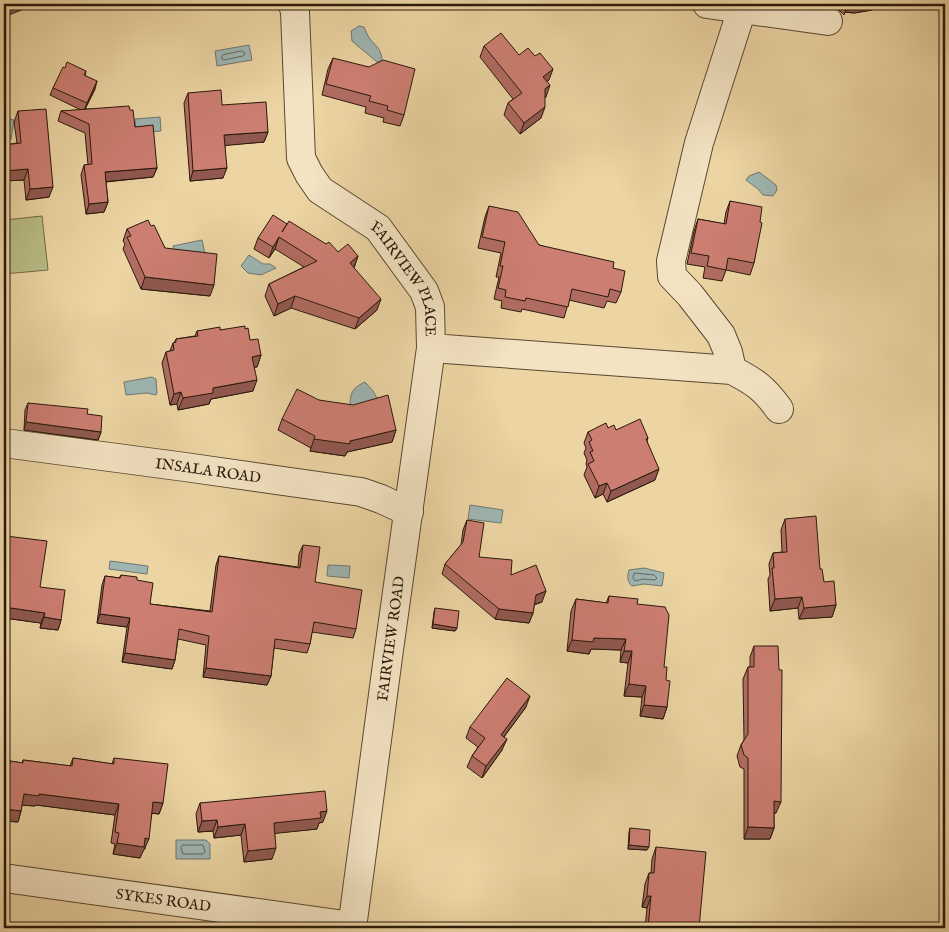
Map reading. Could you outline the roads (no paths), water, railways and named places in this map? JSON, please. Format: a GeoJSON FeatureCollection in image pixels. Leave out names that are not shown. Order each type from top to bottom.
{"type":"FeatureCollection","features":[{"type":"Feature","properties":{"kind":"street","name":"FAIRVIEW PLACE"},"geometry":{"type":"LineString","coordinates":[[293,4],[295,12],[301,158],[320,190],[378,228],[424,291],[430,307],[431,348],[732,370],[753,381],[766,392],[779,409]]}},
{"type":"Feature","properties":{"kind":"street"},"geometry":{"type":"LineString","coordinates":[[707,4],[828,21]]}},
{"type":"Feature","properties":{"kind":"street"},"geometry":{"type":"LineString","coordinates":[[732,370],[728,352],[721,336],[690,295],[672,276],[671,261],[699,143],[742,9]]}},
{"type":"Feature","properties":{"kind":"street","name":"FAIRVIEW ROAD"},"geometry":{"type":"LineString","coordinates":[[352,927],[431,348]]}},
{"type":"Feature","properties":{"kind":"street","name":"INSALA ROAD"},"geometry":{"type":"LineString","coordinates":[[4,443],[360,492],[409,512]]}},
{"type":"Feature","properties":{"kind":"street","name":"SYKES ROAD"},"geometry":{"type":"LineString","coordinates":[[4,878],[352,927]]}},
{"type":"Feature","properties":{"kind":"water"},"geometry":{"type":"Polygon","coordinates":[[[359,26],[364,27],[369,38],[381,54],[382,61],[377,62],[352,41],[351,31],[359,26]]]}},
{"type":"Feature","properties":{"kind":"water"},"geometry":{"type":"Polygon","coordinates":[[[249,45],[252,60],[217,66],[215,51],[249,45]]]}},
{"type":"Feature","properties":{"kind":"water"},"geometry":{"type":"Polygon","coordinates":[[[160,117],[161,131],[136,133],[135,119],[160,117]]]}},
{"type":"Feature","properties":{"kind":"water"},"geometry":{"type":"Polygon","coordinates":[[[4,118],[14,120],[11,139],[4,140],[4,118]]]}},
{"type":"Feature","properties":{"kind":"water"},"geometry":{"type":"Polygon","coordinates":[[[759,172],[776,185],[777,190],[773,196],[763,195],[746,180],[749,176],[759,172]]]}},
{"type":"Feature","properties":{"kind":"water"},"geometry":{"type":"Polygon","coordinates":[[[202,240],[205,254],[176,260],[173,246],[202,240]]]}},
{"type":"Feature","properties":{"kind":"water"},"geometry":{"type":"Polygon","coordinates":[[[249,255],[263,264],[270,264],[276,268],[261,275],[248,273],[241,266],[249,255]]]}},
{"type":"Feature","properties":{"kind":"water"},"geometry":{"type":"Polygon","coordinates":[[[152,377],[156,379],[156,395],[147,393],[126,395],[124,382],[152,377]]]}},
{"type":"Feature","properties":{"kind":"water"},"geometry":{"type":"Polygon","coordinates":[[[365,382],[379,402],[350,410],[352,393],[356,387],[365,382]]]}},
{"type":"Feature","properties":{"kind":"water"},"geometry":{"type":"Polygon","coordinates":[[[470,505],[503,510],[501,523],[468,519],[470,505]]]}},
{"type":"Feature","properties":{"kind":"water"},"geometry":{"type":"Polygon","coordinates":[[[110,561],[148,566],[147,574],[109,569],[110,561]]]}},
{"type":"Feature","properties":{"kind":"water"},"geometry":{"type":"Polygon","coordinates":[[[328,565],[350,566],[349,578],[327,576],[328,565]]]}},
{"type":"Feature","properties":{"kind":"water"},"geometry":{"type":"Polygon","coordinates":[[[644,568],[664,573],[662,586],[644,584],[632,586],[629,583],[629,570],[644,568]]]}},
{"type":"Feature","properties":{"kind":"water"},"geometry":{"type":"Polygon","coordinates":[[[176,840],[206,840],[210,844],[210,859],[176,859],[176,840]]]}}]}
